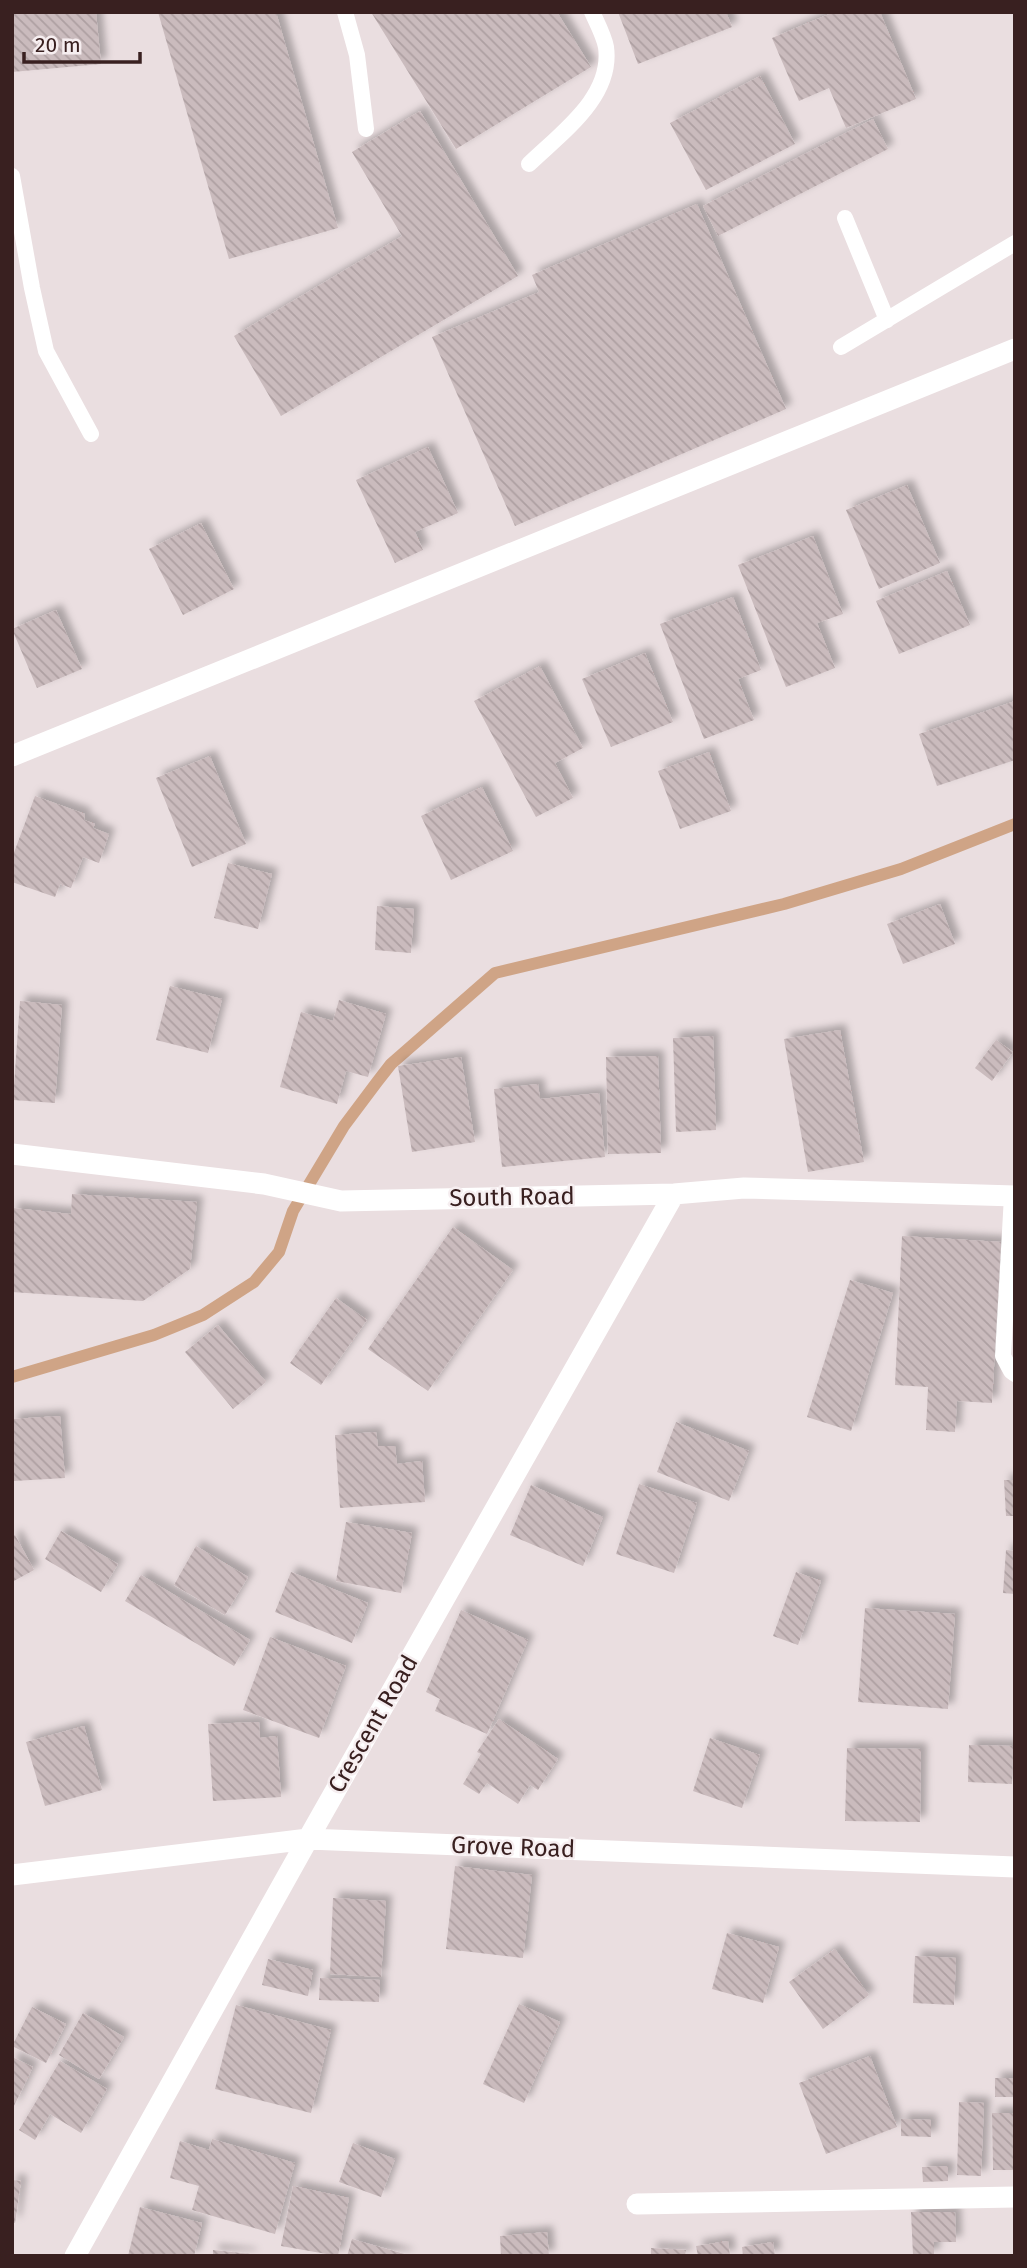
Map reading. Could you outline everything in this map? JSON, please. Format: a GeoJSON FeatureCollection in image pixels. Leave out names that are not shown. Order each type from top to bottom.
{"type":"FeatureCollection","features":[{"type":"Feature","properties":{"kind":"street"},"geometry":{"type":"LineString","coordinates":[[12,756],[1015,349]]}},
{"type":"Feature","properties":{"kind":"street","name":"South Road"},"geometry":{"type":"LineString","coordinates":[[12,1154],[264,1184],[341,1201],[674,1194],[744,1188],[1013,1196]]}},
{"type":"Feature","properties":{"kind":"street","name":"Crescent Road"},"geometry":{"type":"LineString","coordinates":[[75,2256],[674,1194]]}},
{"type":"Feature","properties":{"kind":"street","name":"Grove Road"},"geometry":{"type":"LineString","coordinates":[[12,1875],[308,1839],[1015,1867]]}},
{"type":"Feature","properties":{"kind":"street"},"geometry":{"type":"LineString","coordinates":[[637,2204],[1015,2197]]}},
{"type":"Feature","properties":{"kind":"lane"},"geometry":{"type":"LineString","coordinates":[[345,12],[357,55],[366,129]]}},
{"type":"Feature","properties":{"kind":"lane"},"geometry":{"type":"LineString","coordinates":[[529,164],[594,99],[607,71],[606,45],[592,12]]}},
{"type":"Feature","properties":{"kind":"lane"},"geometry":{"type":"LineString","coordinates":[[12,176],[46,351],[91,434]]}},
{"type":"Feature","properties":{"kind":"lane"},"geometry":{"type":"LineString","coordinates":[[845,218],[887,320]]}},
{"type":"Feature","properties":{"kind":"lane"},"geometry":{"type":"LineString","coordinates":[[841,347],[1015,243]]}},
{"type":"Feature","properties":{"kind":"lane"},"geometry":{"type":"LineString","coordinates":[[1013,1196],[1003,1356],[1010,1371],[1015,1374]]}},
{"type":"Feature","properties":{"kind":"building"},"geometry":{"type":"Polygon","coordinates":[[[12,12],[96,12],[101,64],[12,72],[12,12]]]}},
{"type":"Feature","properties":{"kind":"building"},"geometry":{"type":"Polygon","coordinates":[[[158,12],[276,12],[338,228],[229,259],[158,12]]]}},
{"type":"Feature","properties":{"kind":"building"},"geometry":{"type":"Polygon","coordinates":[[[371,12],[557,12],[591,67],[456,149],[371,12]]]}},
{"type":"Feature","properties":{"kind":"building"},"geometry":{"type":"Polygon","coordinates":[[[618,12],[726,12],[732,27],[638,64],[618,12]]]}},
{"type":"Feature","properties":{"kind":"building"},"geometry":{"type":"Polygon","coordinates":[[[834,12],[880,12],[916,99],[846,128],[829,88],[799,101],[772,38],[834,12]]]}},
{"type":"Feature","properties":{"kind":"building"},"geometry":{"type":"Polygon","coordinates":[[[760,76],[795,144],[706,190],[670,123],[760,76]]]}},
{"type":"Feature","properties":{"kind":"building"},"geometry":{"type":"Polygon","coordinates":[[[420,111],[518,276],[281,416],[234,336],[402,236],[352,152],[420,111]]]}},
{"type":"Feature","properties":{"kind":"building"},"geometry":{"type":"Polygon","coordinates":[[[873,119],[888,149],[718,236],[703,206],[873,119]]]}},
{"type":"Feature","properties":{"kind":"building"},"geometry":{"type":"Polygon","coordinates":[[[697,204],[786,409],[515,526],[432,337],[539,292],[532,275],[697,204]]]}},
{"type":"Feature","properties":{"kind":"building"},"geometry":{"type":"Polygon","coordinates":[[[428,447],[458,513],[415,532],[423,550],[395,563],[356,480],[428,447]]]}},
{"type":"Feature","properties":{"kind":"building"},"geometry":{"type":"Polygon","coordinates":[[[907,485],[940,563],[879,589],[846,510],[907,485]]]}},
{"type":"Feature","properties":{"kind":"building"},"geometry":{"type":"Polygon","coordinates":[[[201,523],[234,589],[183,615],[149,549],[201,523]]]}},
{"type":"Feature","properties":{"kind":"building"},"geometry":{"type":"Polygon","coordinates":[[[813,536],[843,614],[817,623],[835,668],[786,687],[738,565],[813,536]]]}},
{"type":"Feature","properties":{"kind":"building"},"geometry":{"type":"Polygon","coordinates":[[[947,571],[970,625],[899,654],[876,601],[947,571]]]}},
{"type":"Feature","properties":{"kind":"building"},"geometry":{"type":"Polygon","coordinates":[[[733,597],[761,670],[738,679],[754,720],[704,739],[660,624],[733,597]]]}},
{"type":"Feature","properties":{"kind":"building"},"geometry":{"type":"Polygon","coordinates":[[[56,610],[82,669],[37,688],[12,629],[56,610]]]}},
{"type":"Feature","properties":{"kind":"building"},"geometry":{"type":"Polygon","coordinates":[[[645,653],[673,722],[611,747],[582,679],[645,653]]]}},
{"type":"Feature","properties":{"kind":"building"},"geometry":{"type":"Polygon","coordinates":[[[540,666],[583,748],[555,763],[573,798],[536,817],[474,701],[540,666]]]}},
{"type":"Feature","properties":{"kind":"building"},"geometry":{"type":"Polygon","coordinates":[[[1015,701],[1015,760],[937,786],[919,734],[1015,701]]]}},
{"type":"Feature","properties":{"kind":"building"},"geometry":{"type":"Polygon","coordinates":[[[709,752],[731,811],[680,829],[658,771],[709,752]]]}},
{"type":"Feature","properties":{"kind":"building"},"geometry":{"type":"Polygon","coordinates":[[[210,756],[246,844],[192,867],[156,778],[210,756]]]}},
{"type":"Feature","properties":{"kind":"building"},"geometry":{"type":"Polygon","coordinates":[[[482,787],[513,851],[451,880],[421,816],[482,787]]]}},
{"type":"Feature","properties":{"kind":"building"},"geometry":{"type":"Polygon","coordinates":[[[35,796],[85,814],[84,820],[95,824],[93,828],[109,834],[99,863],[83,857],[71,888],[60,884],[55,897],[12,882],[12,858],[35,796]]]}},
{"type":"Feature","properties":{"kind":"building"},"geometry":{"type":"Polygon","coordinates":[[[228,863],[272,874],[258,929],[214,918],[228,863]]]}},
{"type":"Feature","properties":{"kind":"building"},"geometry":{"type":"Polygon","coordinates":[[[940,904],[955,944],[903,964],[887,924],[940,904]]]}},
{"type":"Feature","properties":{"kind":"building"},"geometry":{"type":"Polygon","coordinates":[[[377,906],[414,909],[411,953],[375,950],[377,906]]]}},
{"type":"Feature","properties":{"kind":"building"},"geometry":{"type":"Polygon","coordinates":[[[170,986],[222,999],[208,1053],[156,1040],[170,986]]]}},
{"type":"Feature","properties":{"kind":"building"},"geometry":{"type":"Polygon","coordinates":[[[339,1000],[386,1014],[368,1077],[346,1071],[337,1104],[280,1087],[301,1012],[333,1021],[339,1000]]]}},
{"type":"Feature","properties":{"kind":"building"},"geometry":{"type":"Polygon","coordinates":[[[20,1001],[62,1005],[55,1103],[13,1100],[20,1001]]]}},
{"type":"Feature","properties":{"kind":"building"},"geometry":{"type":"Polygon","coordinates":[[[840,1030],[864,1162],[808,1172],[784,1039],[840,1030]]]}},
{"type":"Feature","properties":{"kind":"building"},"geometry":{"type":"Polygon","coordinates":[[[713,1036],[716,1130],[676,1132],[673,1038],[713,1036]]]}},
{"type":"Feature","properties":{"kind":"building"},"geometry":{"type":"Polygon","coordinates":[[[996,1040],[1013,1052],[992,1081],[975,1068],[996,1040]]]}},
{"type":"Feature","properties":{"kind":"building"},"geometry":{"type":"Polygon","coordinates":[[[658,1056],[661,1153],[608,1154],[606,1057],[658,1056]]]}},
{"type":"Feature","properties":{"kind":"building"},"geometry":{"type":"Polygon","coordinates":[[[461,1057],[475,1142],[412,1152],[398,1066],[461,1057]]]}},
{"type":"Feature","properties":{"kind":"building"},"geometry":{"type":"Polygon","coordinates":[[[538,1084],[540,1099],[599,1093],[605,1157],[502,1167],[494,1089],[538,1084]]]}},
{"type":"Feature","properties":{"kind":"building"},"geometry":{"type":"Polygon","coordinates":[[[72,1194],[197,1202],[190,1269],[143,1301],[12,1292],[12,1208],[71,1214],[72,1194]]]}},
{"type":"Feature","properties":{"kind":"building"},"geometry":{"type":"Polygon","coordinates":[[[453,1227],[513,1270],[428,1391],[368,1349],[453,1227]]]}},
{"type":"Feature","properties":{"kind":"building"},"geometry":{"type":"Polygon","coordinates":[[[902,1236],[1001,1242],[992,1403],[957,1401],[955,1432],[926,1430],[928,1387],[895,1385],[902,1236]]]}},
{"type":"Feature","properties":{"kind":"building"},"geometry":{"type":"Polygon","coordinates":[[[850,1280],[893,1293],[851,1431],[807,1417],[850,1280]]]}},
{"type":"Feature","properties":{"kind":"building"},"geometry":{"type":"Polygon","coordinates":[[[336,1298],[367,1320],[321,1385],[290,1363],[336,1298]]]}},
{"type":"Feature","properties":{"kind":"building"},"geometry":{"type":"Polygon","coordinates":[[[218,1325],[266,1382],[233,1409],[185,1352],[218,1325]]]}},
{"type":"Feature","properties":{"kind":"building"},"geometry":{"type":"Polygon","coordinates":[[[60,1416],[65,1478],[14,1481],[12,1419],[60,1416]]]}},
{"type":"Feature","properties":{"kind":"building"},"geometry":{"type":"Polygon","coordinates":[[[676,1422],[749,1451],[729,1501],[657,1472],[676,1422]]]}},
{"type":"Feature","properties":{"kind":"building"},"geometry":{"type":"Polygon","coordinates":[[[376,1432],[378,1446],[395,1446],[397,1464],[422,1461],[425,1502],[340,1508],[335,1435],[376,1432]]]}},
{"type":"Feature","properties":{"kind":"building"},"geometry":{"type":"Polygon","coordinates":[[[1004,1480],[1015,1480],[1015,1516],[1006,1516],[1004,1480]]]}},
{"type":"Feature","properties":{"kind":"building"},"geometry":{"type":"Polygon","coordinates":[[[639,1484],[697,1503],[674,1573],[616,1554],[639,1484]]]}},
{"type":"Feature","properties":{"kind":"building"},"geometry":{"type":"Polygon","coordinates":[[[531,1485],[603,1517],[583,1566],[510,1535],[531,1485]]]}},
{"type":"Feature","properties":{"kind":"building"},"geometry":{"type":"Polygon","coordinates":[[[346,1522],[412,1533],[401,1593],[336,1581],[346,1522]]]}},
{"type":"Feature","properties":{"kind":"building"},"geometry":{"type":"Polygon","coordinates":[[[61,1531],[118,1564],[101,1592],[45,1559],[61,1531]]]}},
{"type":"Feature","properties":{"kind":"building"},"geometry":{"type":"Polygon","coordinates":[[[15,1535],[34,1570],[12,1582],[12,1537],[15,1535]]]}},
{"type":"Feature","properties":{"kind":"building"},"geometry":{"type":"Polygon","coordinates":[[[196,1546],[248,1577],[225,1615],[174,1585],[196,1546]]]}},
{"type":"Feature","properties":{"kind":"building"},"geometry":{"type":"Polygon","coordinates":[[[1006,1550],[1015,1551],[1015,1594],[1003,1593],[1006,1550]]]}},
{"type":"Feature","properties":{"kind":"building"},"geometry":{"type":"Polygon","coordinates":[[[291,1572],[368,1603],[352,1643],[275,1612],[291,1572]]]}},
{"type":"Feature","properties":{"kind":"building"},"geometry":{"type":"Polygon","coordinates":[[[796,1572],[821,1581],[798,1645],[773,1636],[796,1572]]]}},
{"type":"Feature","properties":{"kind":"building"},"geometry":{"type":"Polygon","coordinates":[[[141,1575],[250,1640],[234,1666],[125,1601],[141,1575]]]}},
{"type":"Feature","properties":{"kind":"building"},"geometry":{"type":"Polygon","coordinates":[[[865,1608],[955,1614],[948,1709],[858,1702],[865,1608]]]}},
{"type":"Feature","properties":{"kind":"building"},"geometry":{"type":"Polygon","coordinates":[[[461,1610],[528,1640],[487,1734],[435,1711],[440,1699],[426,1692],[461,1610]]]}},
{"type":"Feature","properties":{"kind":"building"},"geometry":{"type":"Polygon","coordinates":[[[270,1637],[346,1666],[319,1738],[243,1710],[270,1637]]]}},
{"type":"Feature","properties":{"kind":"building"},"geometry":{"type":"Polygon","coordinates":[[[499,1719],[558,1759],[538,1790],[530,1785],[518,1804],[487,1783],[479,1794],[463,1784],[481,1754],[477,1752],[499,1719]]]}},
{"type":"Feature","properties":{"kind":"building"},"geometry":{"type":"Polygon","coordinates":[[[259,1722],[260,1738],[277,1736],[281,1797],[213,1801],[208,1724],[259,1722]]]}},
{"type":"Feature","properties":{"kind":"building"},"geometry":{"type":"Polygon","coordinates":[[[84,1726],[102,1790],[45,1806],[26,1742],[84,1726]]]}},
{"type":"Feature","properties":{"kind":"building"},"geometry":{"type":"Polygon","coordinates":[[[710,1738],[760,1755],[742,1808],[693,1791],[710,1738]]]}},
{"type":"Feature","properties":{"kind":"building"},"geometry":{"type":"Polygon","coordinates":[[[969,1745],[1013,1746],[1012,1784],[968,1782],[969,1745]]]}},
{"type":"Feature","properties":{"kind":"building"},"geometry":{"type":"Polygon","coordinates":[[[847,1748],[921,1749],[920,1822],[845,1821],[847,1748]]]}},
{"type":"Feature","properties":{"kind":"building"},"geometry":{"type":"Polygon","coordinates":[[[455,1866],[532,1875],[523,1958],[446,1949],[455,1866]]]}},
{"type":"Feature","properties":{"kind":"building"},"geometry":{"type":"Polygon","coordinates":[[[333,1898],[386,1901],[381,1977],[330,1974],[333,1898]]]}},
{"type":"Feature","properties":{"kind":"building"},"geometry":{"type":"Polygon","coordinates":[[[727,1933],[779,1947],[763,2003],[712,1989],[727,1933]]]}},
{"type":"Feature","properties":{"kind":"building"},"geometry":{"type":"Polygon","coordinates":[[[835,1949],[869,1995],[823,2029],[789,1982],[835,1949]]]}},
{"type":"Feature","properties":{"kind":"building"},"geometry":{"type":"Polygon","coordinates":[[[915,1956],[956,1958],[954,2005],[913,2003],[915,1956]]]}},
{"type":"Feature","properties":{"kind":"building"},"geometry":{"type":"Polygon","coordinates":[[[268,1959],[313,1970],[308,1996],[262,1985],[268,1959]]]}},
{"type":"Feature","properties":{"kind":"building"},"geometry":{"type":"Polygon","coordinates":[[[320,1978],[380,1980],[379,2002],[319,2000],[320,1978]]]}},
{"type":"Feature","properties":{"kind":"building"},"geometry":{"type":"Polygon","coordinates":[[[519,2004],[560,2022],[524,2103],[483,2084],[519,2004]]]}},
{"type":"Feature","properties":{"kind":"building"},"geometry":{"type":"Polygon","coordinates":[[[236,2005],[331,2030],[311,2113],[215,2089],[236,2005]]]}},
{"type":"Feature","properties":{"kind":"building"},"geometry":{"type":"Polygon","coordinates":[[[32,2007],[66,2024],[46,2063],[12,2046],[32,2007]]]}},
{"type":"Feature","properties":{"kind":"building"},"geometry":{"type":"Polygon","coordinates":[[[83,2013],[124,2037],[99,2079],[59,2055],[83,2013]]]}},
{"type":"Feature","properties":{"kind":"building"},"geometry":{"type":"Polygon","coordinates":[[[870,2056],[897,2127],[826,2154],[799,2083],[870,2056]]]}},
{"type":"Feature","properties":{"kind":"building"},"geometry":{"type":"Polygon","coordinates":[[[12,2057],[33,2067],[12,2110],[12,2057]]]}},
{"type":"Feature","properties":{"kind":"building"},"geometry":{"type":"Polygon","coordinates":[[[60,2061],[107,2089],[81,2133],[50,2114],[35,2140],[19,2130],[60,2061]]]}},
{"type":"Feature","properties":{"kind":"building"},"geometry":{"type":"Polygon","coordinates":[[[995,2078],[1015,2078],[1015,2097],[995,2097],[995,2078]]]}},
{"type":"Feature","properties":{"kind":"building"},"geometry":{"type":"Polygon","coordinates":[[[959,2102],[984,2103],[981,2176],[957,2175],[959,2102]]]}},
{"type":"Feature","properties":{"kind":"building"},"geometry":{"type":"Polygon","coordinates":[[[992,2113],[1015,2113],[1015,2170],[993,2170],[992,2113]]]}},
{"type":"Feature","properties":{"kind":"building"},"geometry":{"type":"Polygon","coordinates":[[[901,2119],[931,2120],[931,2137],[901,2136],[901,2119]]]}},
{"type":"Feature","properties":{"kind":"building"},"geometry":{"type":"Polygon","coordinates":[[[212,2139],[295,2163],[275,2234],[192,2210],[199,2186],[170,2178],[180,2141],[209,2150],[212,2139]]]}},
{"type":"Feature","properties":{"kind":"building"},"geometry":{"type":"Polygon","coordinates":[[[353,2143],[395,2159],[381,2197],[339,2182],[353,2143]]]}},
{"type":"Feature","properties":{"kind":"building"},"geometry":{"type":"Polygon","coordinates":[[[948,2166],[948,2181],[923,2182],[922,2167],[948,2166]]]}},
{"type":"Feature","properties":{"kind":"building"},"geometry":{"type":"Polygon","coordinates":[[[12,2180],[21,2181],[15,2223],[12,2222],[12,2180]]]}},
{"type":"Feature","properties":{"kind":"building"},"geometry":{"type":"Polygon","coordinates":[[[293,2186],[349,2198],[338,2256],[281,2246],[293,2186]]]}},
{"type":"Feature","properties":{"kind":"building"},"geometry":{"type":"Polygon","coordinates":[[[140,2207],[202,2223],[194,2256],[128,2256],[140,2207]]]}},
{"type":"Feature","properties":{"kind":"building"},"geometry":{"type":"Polygon","coordinates":[[[911,2212],[955,2212],[956,2242],[934,2242],[934,2255],[913,2255],[911,2212]]]}},
{"type":"Feature","properties":{"kind":"building"},"geometry":{"type":"Polygon","coordinates":[[[547,2232],[549,2256],[501,2256],[500,2236],[547,2232]]]}},
{"type":"Feature","properties":{"kind":"building"},"geometry":{"type":"Polygon","coordinates":[[[352,2239],[408,2255],[408,2256],[347,2256],[352,2239]]]}},
{"type":"Feature","properties":{"kind":"building"},"geometry":{"type":"Polygon","coordinates":[[[728,2241],[730,2256],[698,2256],[696,2246],[728,2241]]]}},
{"type":"Feature","properties":{"kind":"building"},"geometry":{"type":"Polygon","coordinates":[[[773,2242],[775,2256],[743,2256],[742,2247],[773,2242]]]}},
{"type":"Feature","properties":{"kind":"building"},"geometry":{"type":"Polygon","coordinates":[[[651,2248],[686,2250],[685,2256],[651,2256],[651,2248]]]}},
{"type":"Feature","properties":{"kind":"building"},"geometry":{"type":"Polygon","coordinates":[[[213,2250],[251,2254],[251,2256],[213,2256],[213,2250]]]}},
{"type":"Feature","properties":{"kind":"waterway"},"geometry":{"type":"LineString","coordinates":[[12,1377],[154,1335],[203,1315],[254,1282],[279,1252],[293,1211],[344,1126],[391,1064],[495,973],[784,904],[901,869],[1015,824]]}}]}
